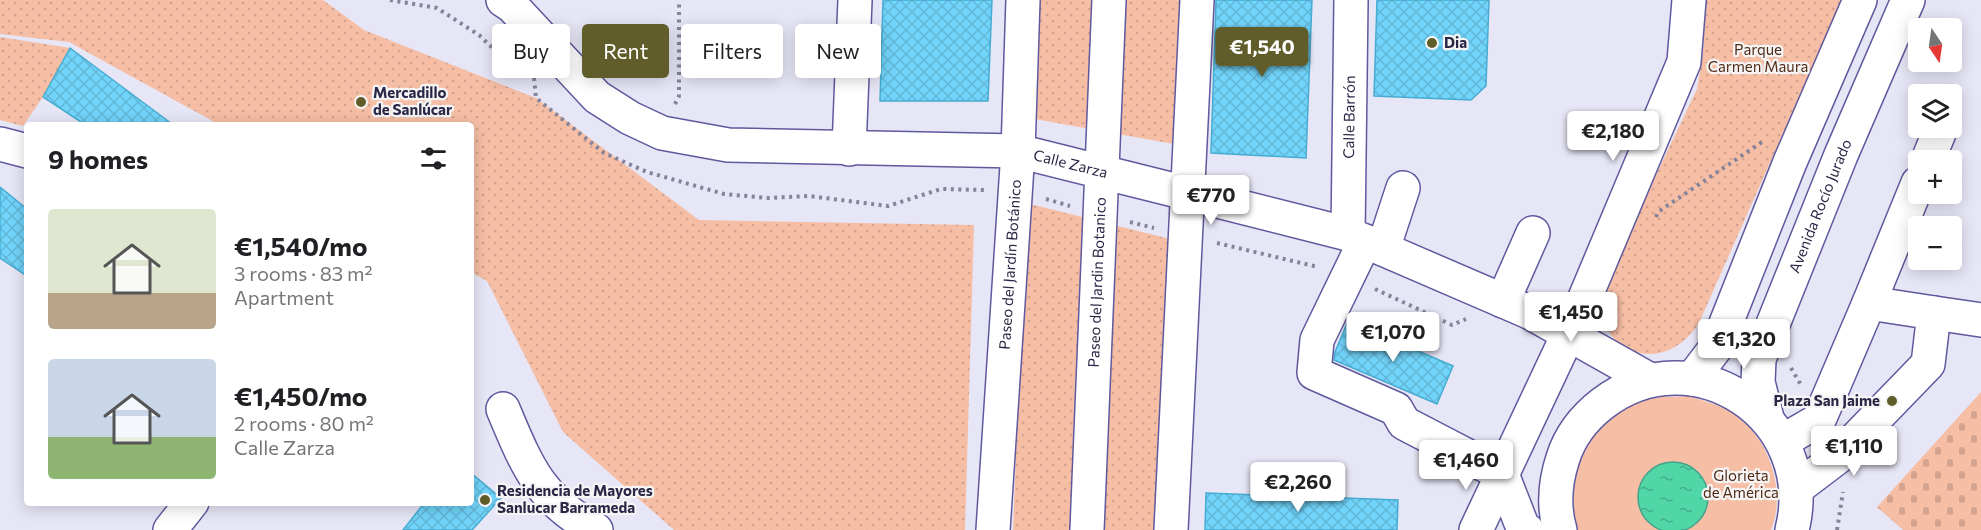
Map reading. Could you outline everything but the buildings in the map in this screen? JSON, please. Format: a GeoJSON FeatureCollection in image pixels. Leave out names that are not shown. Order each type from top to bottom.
{"type":"FeatureCollection","features":[{"type":"Feature","properties":{"kind":"street","name":"Calle Zarza"},"geometry":{"type":"LineString","coordinates":[[502,0],[512,6],[597,97],[630,118],[662,134],[728,145],[849,149],[1018,150],[1186,192],[1365,241],[1503,301],[1567,332],[1650,380]]}},
{"type":"Feature","properties":{"kind":"street"},"geometry":{"type":"LineString","coordinates":[[849,149],[855,0]]}},
{"type":"Feature","properties":{"kind":"street","name":"Paseo del Jardín Botánico"},"geometry":{"type":"LineString","coordinates":[[993,530],[1018,150],[1023,0]]}},
{"type":"Feature","properties":{"kind":"street","name":"Paseo del Jardin Botanico"},"geometry":{"type":"LineString","coordinates":[[1087,530],[1109,0]]}},
{"type":"Feature","properties":{"kind":"street"},"geometry":{"type":"LineString","coordinates":[[1172,530],[1186,192],[1194,87],[1197,0]]}},
{"type":"Feature","properties":{"kind":"street","name":"Calle Barrón"},"geometry":{"type":"LineString","coordinates":[[1351,0],[1365,241]]}},
{"type":"Feature","properties":{"kind":"street"},"geometry":{"type":"LineString","coordinates":[[1476,530],[1567,332],[1582,305],[1684,62],[1689,0]]}},
{"type":"Feature","properties":{"kind":"street"},"geometry":{"type":"LineString","coordinates":[[1692,379],[1717,346],[1790,162],[1860,0]]}},
{"type":"Feature","properties":{"kind":"street","name":"Avenida Rocío Jurado"},"geometry":{"type":"LineString","coordinates":[[1775,430],[1758,382],[1759,359],[1841,155],[1908,0]]}},
{"type":"Feature","properties":{"kind":"street"},"geometry":{"type":"LineString","coordinates":[[0,144],[24,150]]}},
{"type":"Feature","properties":{"kind":"street"},"geometry":{"type":"LineString","coordinates":[[1403,188],[1365,241],[1317,340],[1314,372],[1396,409],[1404,423],[1502,474],[1523,529]]}},
{"type":"Feature","properties":{"kind":"street"},"geometry":{"type":"LineString","coordinates":[[1775,430],[1819,420],[1909,204]]}},
{"type":"Feature","properties":{"kind":"street"},"geometry":{"type":"LineString","coordinates":[[1503,301],[1533,233]]}},
{"type":"Feature","properties":{"kind":"street"},"geometry":{"type":"LineString","coordinates":[[1869,303],[1981,320]]}},
{"type":"Feature","properties":{"kind":"street"},"geometry":{"type":"LineString","coordinates":[[1797,514],[1838,457],[1928,364],[1934,313]]}},
{"type":"Feature","properties":{"kind":"street"},"geometry":{"type":"LineString","coordinates":[[1547,378],[1610,357]]}},
{"type":"Feature","properties":{"kind":"street"},"geometry":{"type":"LineString","coordinates":[[1560,530],[1556,516],[1556,480],[1567,445],[1587,415],[1616,393],[1650,380],[1692,379],[1720,386],[1745,399],[1775,430],[1792,464],[1797,514]]}},
{"type":"Feature","properties":{"kind":"street"},"geometry":{"type":"LineString","coordinates":[[1830,390],[1871,422]]}},
{"type":"Feature","properties":{"kind":"street"},"geometry":{"type":"LineString","coordinates":[[503,408],[525,462],[547,496],[578,520],[596,530]]}},
{"type":"Feature","properties":{"kind":"street"},"geometry":{"type":"LineString","coordinates":[[170,530],[189,506]]}},
{"type":"Feature","properties":{"kind":"path"},"geometry":{"type":"LineString","coordinates":[[647,172],[679,96],[679,0]]}},
{"type":"Feature","properties":{"kind":"green space"},"geometry":{"type":"Polygon","coordinates":[[[0,0],[323,0],[364,30],[536,98],[699,220],[974,225],[965,530],[674,530],[563,432],[487,281],[474,274],[474,122],[214,122],[69,42],[0,34],[0,0]]]}},
{"type":"Feature","properties":{"kind":"green space"},"geometry":{"type":"Polygon","coordinates":[[[1039,0],[1182,0],[1179,145],[1035,119],[1039,0]]]}},
{"type":"Feature","properties":{"kind":"green space","name":"Parque Carmen Maura"},"geometry":{"type":"Polygon","coordinates":[[[1706,0],[1842,0],[1699,323],[1684,341],[1666,351],[1648,354],[1631,350],[1616,341],[1606,326],[1601,307],[1604,284],[1697,89],[1703,53],[1706,0]]]}},
{"type":"Feature","properties":{"kind":"green space"},"geometry":{"type":"Polygon","coordinates":[[[0,37],[70,48],[43,97],[23,126],[0,120],[0,37]]]}},
{"type":"Feature","properties":{"kind":"green space"},"geometry":{"type":"Polygon","coordinates":[[[1026,203],[1170,239],[1159,530],[1013,530],[1026,203]]]}},
{"type":"Feature","properties":{"kind":"green space"},"geometry":{"type":"Polygon","coordinates":[[[1981,392],[1981,530],[1903,530],[1877,507],[1981,392]]]}},
{"type":"Feature","properties":{"kind":"green space","name":"Glorieta de América"},"geometry":{"type":"Polygon","coordinates":[[[1688,396],[1719,406],[1735,415],[1760,441],[1769,458],[1777,494],[1776,512],[1771,530],[1684,530],[1700,518],[1706,500],[1703,482],[1690,466],[1648,472],[1643,480],[1640,488],[1640,505],[1643,513],[1648,520],[1663,530],[1578,530],[1574,509],[1574,488],[1579,467],[1588,447],[1600,430],[1616,415],[1634,404],[1659,397],[1688,396]]]}},
{"type":"Feature","properties":{"kind":"water"},"geometry":{"type":"Polygon","coordinates":[[[1666,463],[1680,463],[1692,468],[1698,472],[1707,490],[1707,504],[1702,516],[1698,522],[1680,531],[1666,531],[1654,526],[1648,522],[1639,504],[1639,490],[1644,478],[1648,472],[1666,463]]]}},
{"type":"Feature","properties":{"kind":"place","name":"Dia"},"geometry":{"type":"Point","coordinates":[1432,43]}},
{"type":"Feature","properties":{"kind":"place","name":"Mercadillo de Sanlúcar"},"geometry":{"type":"Point","coordinates":[361,102]}},
{"type":"Feature","properties":{"kind":"place","name":"Plaza San Jaime"},"geometry":{"type":"Point","coordinates":[1892,401]}},
{"type":"Feature","properties":{"kind":"place","name":"Residencia de Mayores Sanlucar Barrameda"},"geometry":{"type":"Point","coordinates":[485,500]}}]}
